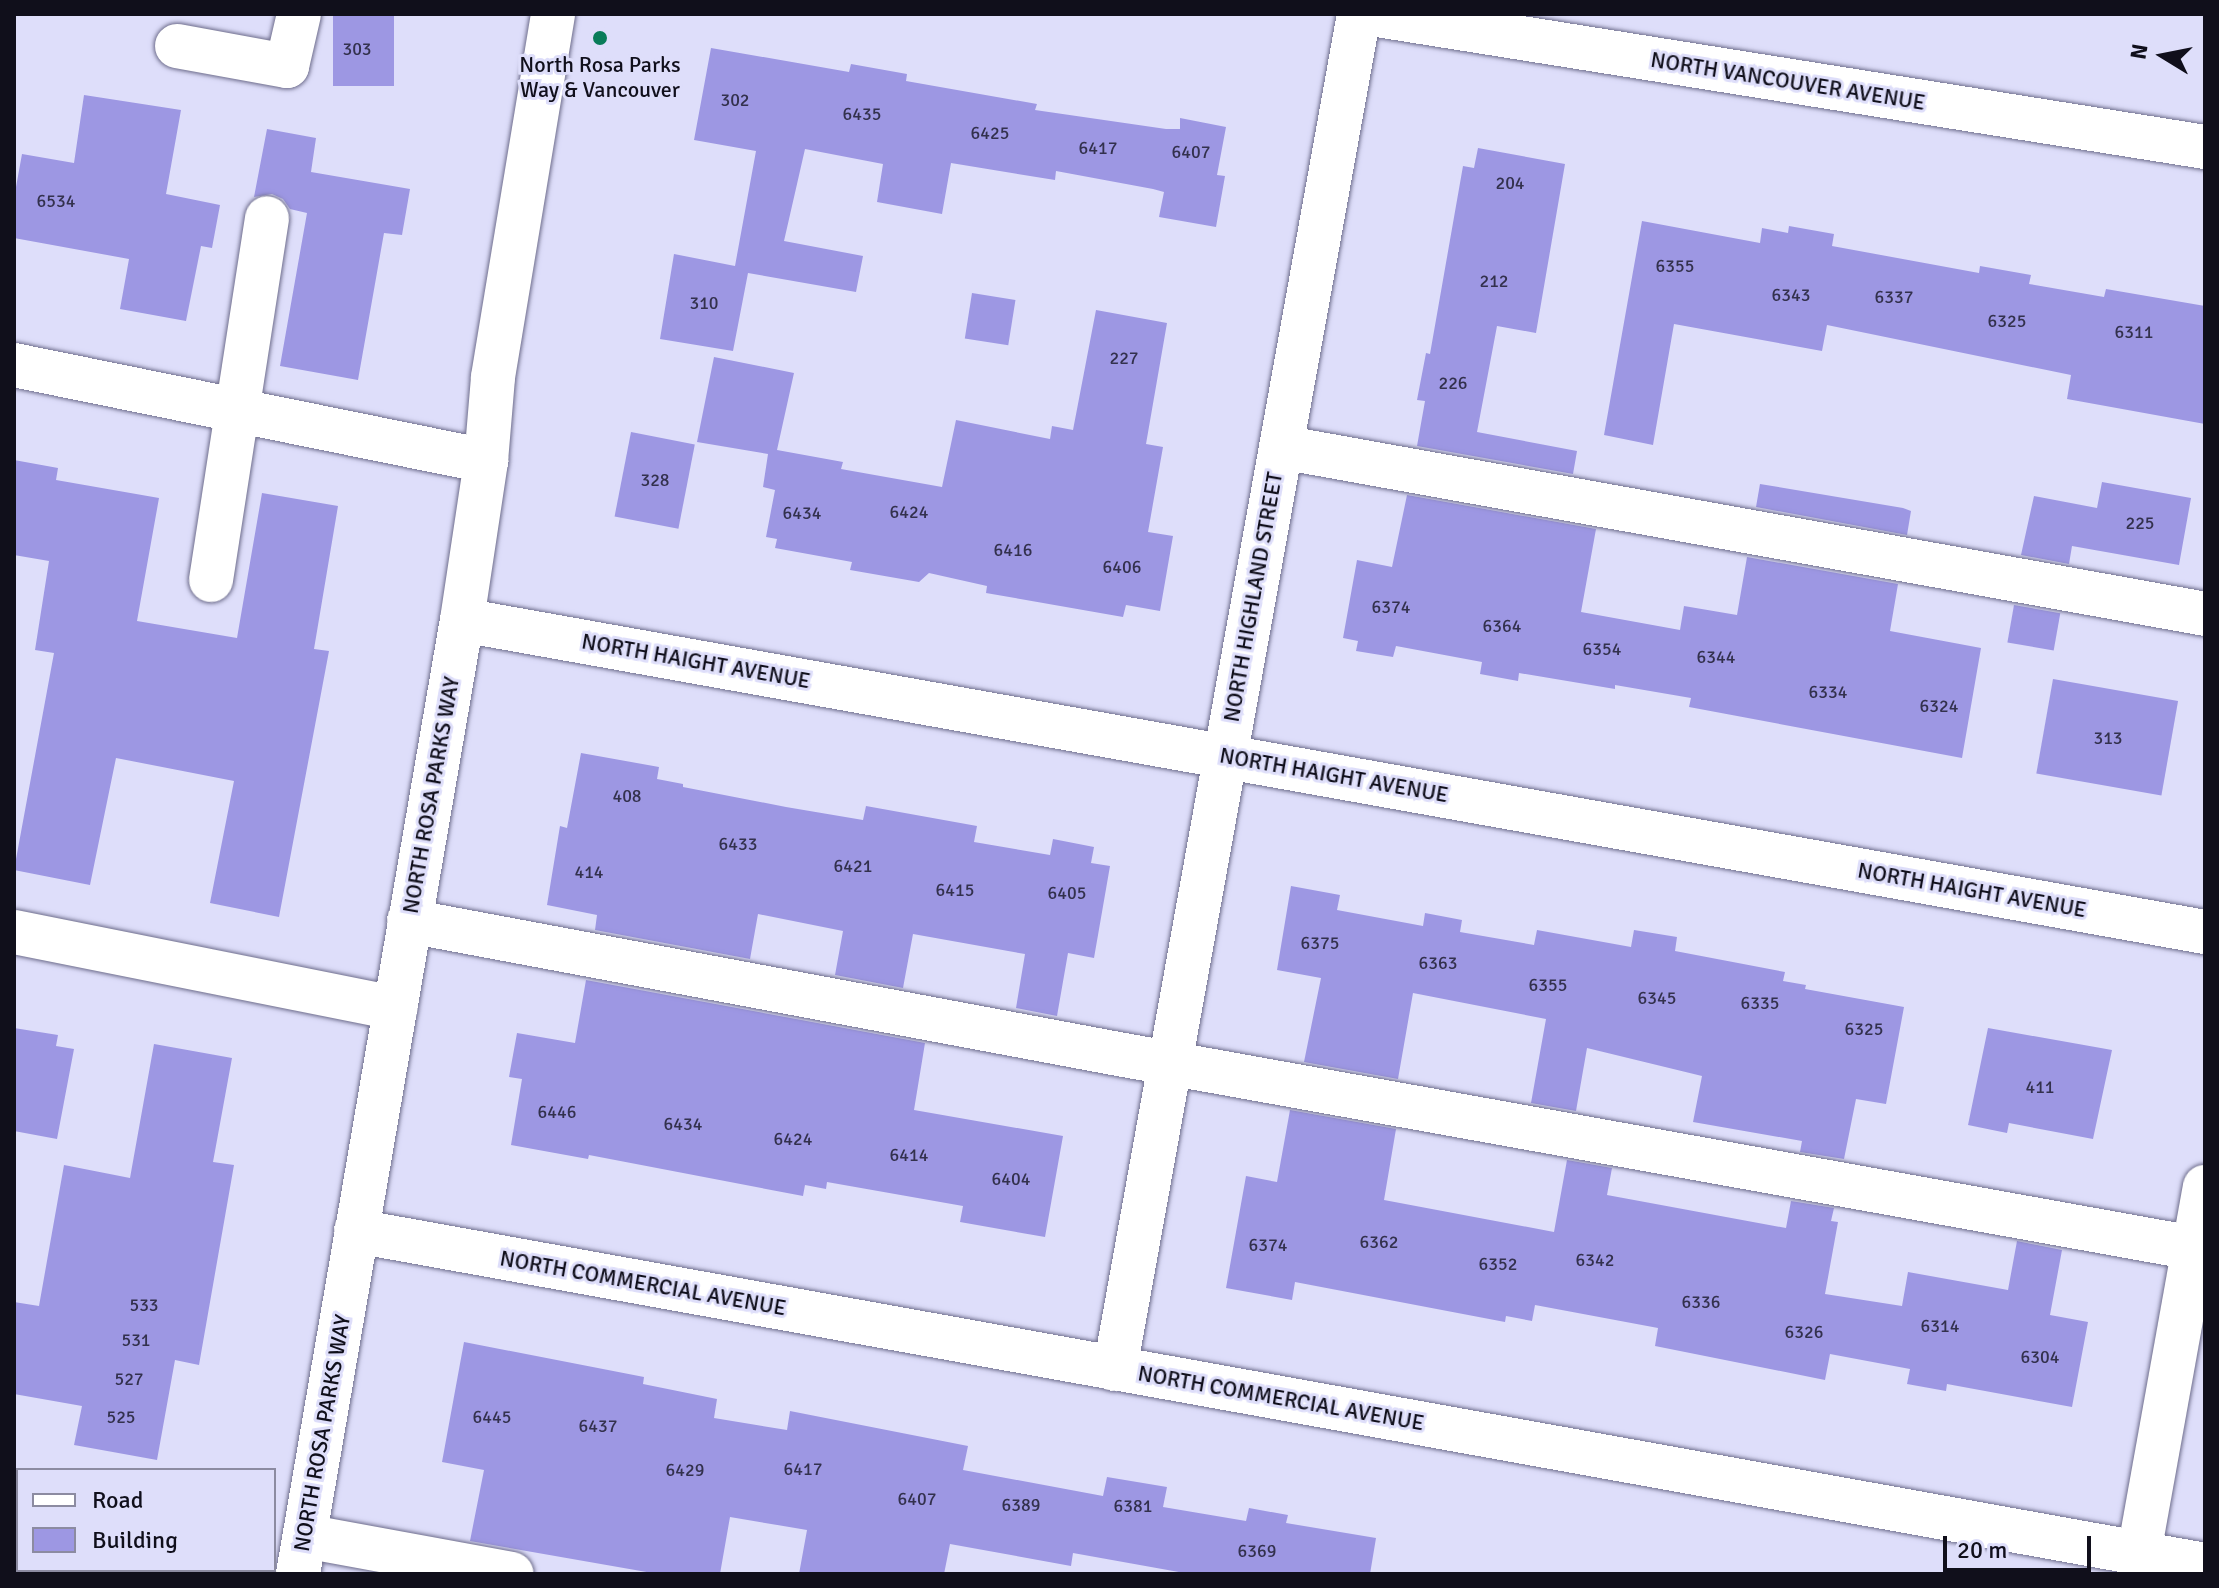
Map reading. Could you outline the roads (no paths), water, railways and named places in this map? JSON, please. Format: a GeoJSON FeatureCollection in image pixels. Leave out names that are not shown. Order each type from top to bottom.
{"type":"FeatureCollection","features":[{"type":"Feature","properties":{"kind":"street"},"geometry":{"type":"LineString","coordinates":[[177,46],[287,66],[299,14]]}},
{"type":"Feature","properties":{"kind":"street","name":"NORTH ROSA PARKS WAY"},"geometry":{"type":"LineString","coordinates":[[294,1562],[356,1231],[462,620],[486,461],[496,362],[553,14]]}},
{"type":"Feature","properties":{"kind":"street","name":"NORTH HIGHLAND STREET"},"geometry":{"type":"LineString","coordinates":[[1115,1369],[1359,14]]}},
{"type":"Feature","properties":{"kind":"street","name":"NORTH VANCOUVER AVENUE"},"geometry":{"type":"LineString","coordinates":[[1371,14],[2205,147]]}},
{"type":"Feature","properties":{"kind":"street"},"geometry":{"type":"LineString","coordinates":[[211,580],[267,218]]}},
{"type":"Feature","properties":{"kind":"street"},"geometry":{"type":"LineString","coordinates":[[14,365],[486,461]]}},
{"type":"Feature","properties":{"kind":"street"},"geometry":{"type":"LineString","coordinates":[[1281,447],[2205,614]]}},
{"type":"Feature","properties":{"kind":"street","name":"NORTH HAIGHT AVENUE"},"geometry":{"type":"LineString","coordinates":[[462,620],[2205,932]]}},
{"type":"Feature","properties":{"kind":"street"},"geometry":{"type":"LineString","coordinates":[[409,921],[2200,1249]]}},
{"type":"Feature","properties":{"kind":"street"},"geometry":{"type":"LineString","coordinates":[[14,932],[395,1008]]}},
{"type":"Feature","properties":{"kind":"street"},"geometry":{"type":"LineString","coordinates":[[2139,1553],[2200,1249],[2205,1187]]}},
{"type":"Feature","properties":{"kind":"street","name":"NORTH COMMERCIAL AVENUE"},"geometry":{"type":"LineString","coordinates":[[356,1231],[2205,1565]]}},
{"type":"Feature","properties":{"kind":"street"},"geometry":{"type":"LineString","coordinates":[[294,1562],[512,1574]]}},
{"type":"Feature","properties":{"kind":"place","name":"North Rosa Parks Way & Vancouver"},"geometry":{"type":"Point","coordinates":[600,38]}}]}
